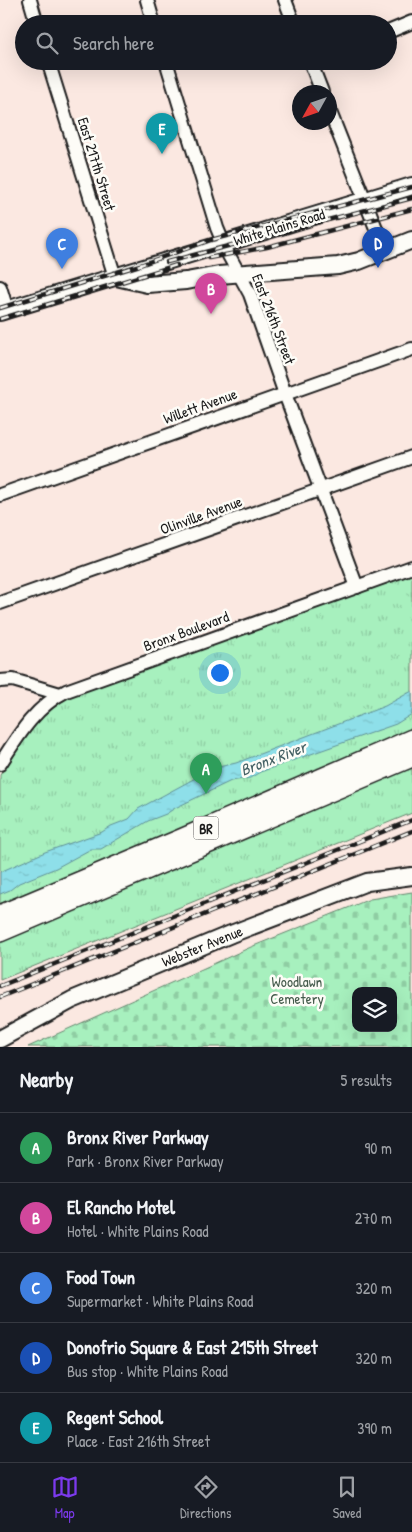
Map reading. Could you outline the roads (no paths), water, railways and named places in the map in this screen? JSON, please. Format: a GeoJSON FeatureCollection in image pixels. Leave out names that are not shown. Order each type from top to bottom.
{"type":"FeatureCollection","features":[{"type":"Feature","properties":{"kind":"highway","name":"BR"},"geometry":{"type":"LineString","coordinates":[[0,915],[412,739]]}},
{"type":"Feature","properties":{"kind":"highway","name":"BR"},"geometry":{"type":"LineString","coordinates":[[0,932],[412,757]]}},
{"type":"Feature","properties":{"kind":"main road","name":"White Plains Road"},"geometry":{"type":"LineString","coordinates":[[4,311],[412,186]]}},
{"type":"Feature","properties":{"kind":"main road","name":"White Plains Road"},"geometry":{"type":"LineString","coordinates":[[115,277],[147,284],[186,281],[219,275],[348,265],[412,240]]}},
{"type":"Feature","properties":{"kind":"main road","name":"White Plains Road"},"geometry":{"type":"LineString","coordinates":[[145,268],[219,275]]}},
{"type":"Feature","properties":{"kind":"main road","name":"Webster Avenue"},"geometry":{"type":"LineString","coordinates":[[0,1039],[72,1000],[231,934],[367,882],[412,876]]}},
{"type":"Feature","properties":{"kind":"street"},"geometry":{"type":"LineString","coordinates":[[30,0],[34,15]]}},
{"type":"Feature","properties":{"kind":"street"},"geometry":{"type":"LineString","coordinates":[[147,0],[151,15]]}},
{"type":"Feature","properties":{"kind":"street"},"geometry":{"type":"LineString","coordinates":[[285,0],[291,15]]}},
{"type":"Feature","properties":{"kind":"street"},"geometry":{"type":"LineString","coordinates":[[397,28],[412,22]]}},
{"type":"Feature","properties":{"kind":"street","name":"East 217th Street"},"geometry":{"type":"LineString","coordinates":[[51,70],[115,277]]}},
{"type":"Feature","properties":{"kind":"street","name":"East 216th Street"},"geometry":{"type":"LineString","coordinates":[[169,70],[223,244],[250,294],[357,587]]}},
{"type":"Feature","properties":{"kind":"street"},"geometry":{"type":"LineString","coordinates":[[315,70],[320,85]]}},
{"type":"Feature","properties":{"kind":"street"},"geometry":{"type":"LineString","coordinates":[[337,130],[385,252]]}},
{"type":"Feature","properties":{"kind":"street"},"geometry":{"type":"LineString","coordinates":[[0,287],[4,311]]}},
{"type":"Feature","properties":{"kind":"street","name":"Willett Avenue"},"geometry":{"type":"LineString","coordinates":[[0,495],[412,348]]}},
{"type":"Feature","properties":{"kind":"street","name":"Olinville Avenue"},"geometry":{"type":"LineString","coordinates":[[0,603],[412,457]]}},
{"type":"Feature","properties":{"kind":"street","name":"Bronx Boulevard"},"geometry":{"type":"LineString","coordinates":[[0,764],[31,718],[60,694],[412,567]]}},
{"type":"Feature","properties":{"kind":"street"},"geometry":{"type":"LineString","coordinates":[[1,677],[60,694]]}},
{"type":"Feature","properties":{"kind":"water","name":"Bronx River"},"geometry":{"type":"Polygon","coordinates":[[[412,691],[412,714],[396,724],[260,772],[250,778],[231,781],[166,814],[148,821],[101,849],[91,849],[56,868],[19,883],[10,890],[0,894],[0,872],[45,852],[102,832],[111,826],[129,819],[138,809],[214,768],[236,763],[385,706],[412,691]]]}},
{"type":"Feature","properties":{"kind":"railway"},"geometry":{"type":"LineString","coordinates":[[0,308],[140,265],[211,240],[412,187]]}},
{"type":"Feature","properties":{"kind":"railway"},"geometry":{"type":"LineString","coordinates":[[167,262],[412,198]]}},
{"type":"Feature","properties":{"kind":"railway"},"geometry":{"type":"LineString","coordinates":[[209,258],[267,247],[412,209]]}},
{"type":"Feature","properties":{"kind":"railway"},"geometry":{"type":"LineString","coordinates":[[0,319],[177,265]]}},
{"type":"Feature","properties":{"kind":"railway"},"geometry":{"type":"LineString","coordinates":[[0,986],[412,820]]}},
{"type":"Feature","properties":{"kind":"railway"},"geometry":{"type":"LineString","coordinates":[[0,997],[412,831]]}},
{"type":"Feature","properties":{"kind":"place","name":"Regent School"},"geometry":{"type":"Point","coordinates":[162,154]}},
{"type":"Feature","properties":{"kind":"place","name":"Donofrio Square & East 215th Street"},"geometry":{"type":"Point","coordinates":[378,268]}},
{"type":"Feature","properties":{"kind":"place","name":"Food Town"},"geometry":{"type":"Point","coordinates":[62,269]}},
{"type":"Feature","properties":{"kind":"place","name":"El Rancho Motel"},"geometry":{"type":"Point","coordinates":[211,314]}},
{"type":"Feature","properties":{"kind":"place","name":"Bronx River Parkway"},"geometry":{"type":"Point","coordinates":[206,794]}},
{"type":"Feature","properties":{"kind":"park label","name":"Woodlawn Cemetery"},"geometry":{"type":"Point","coordinates":[297,990]}}]}
